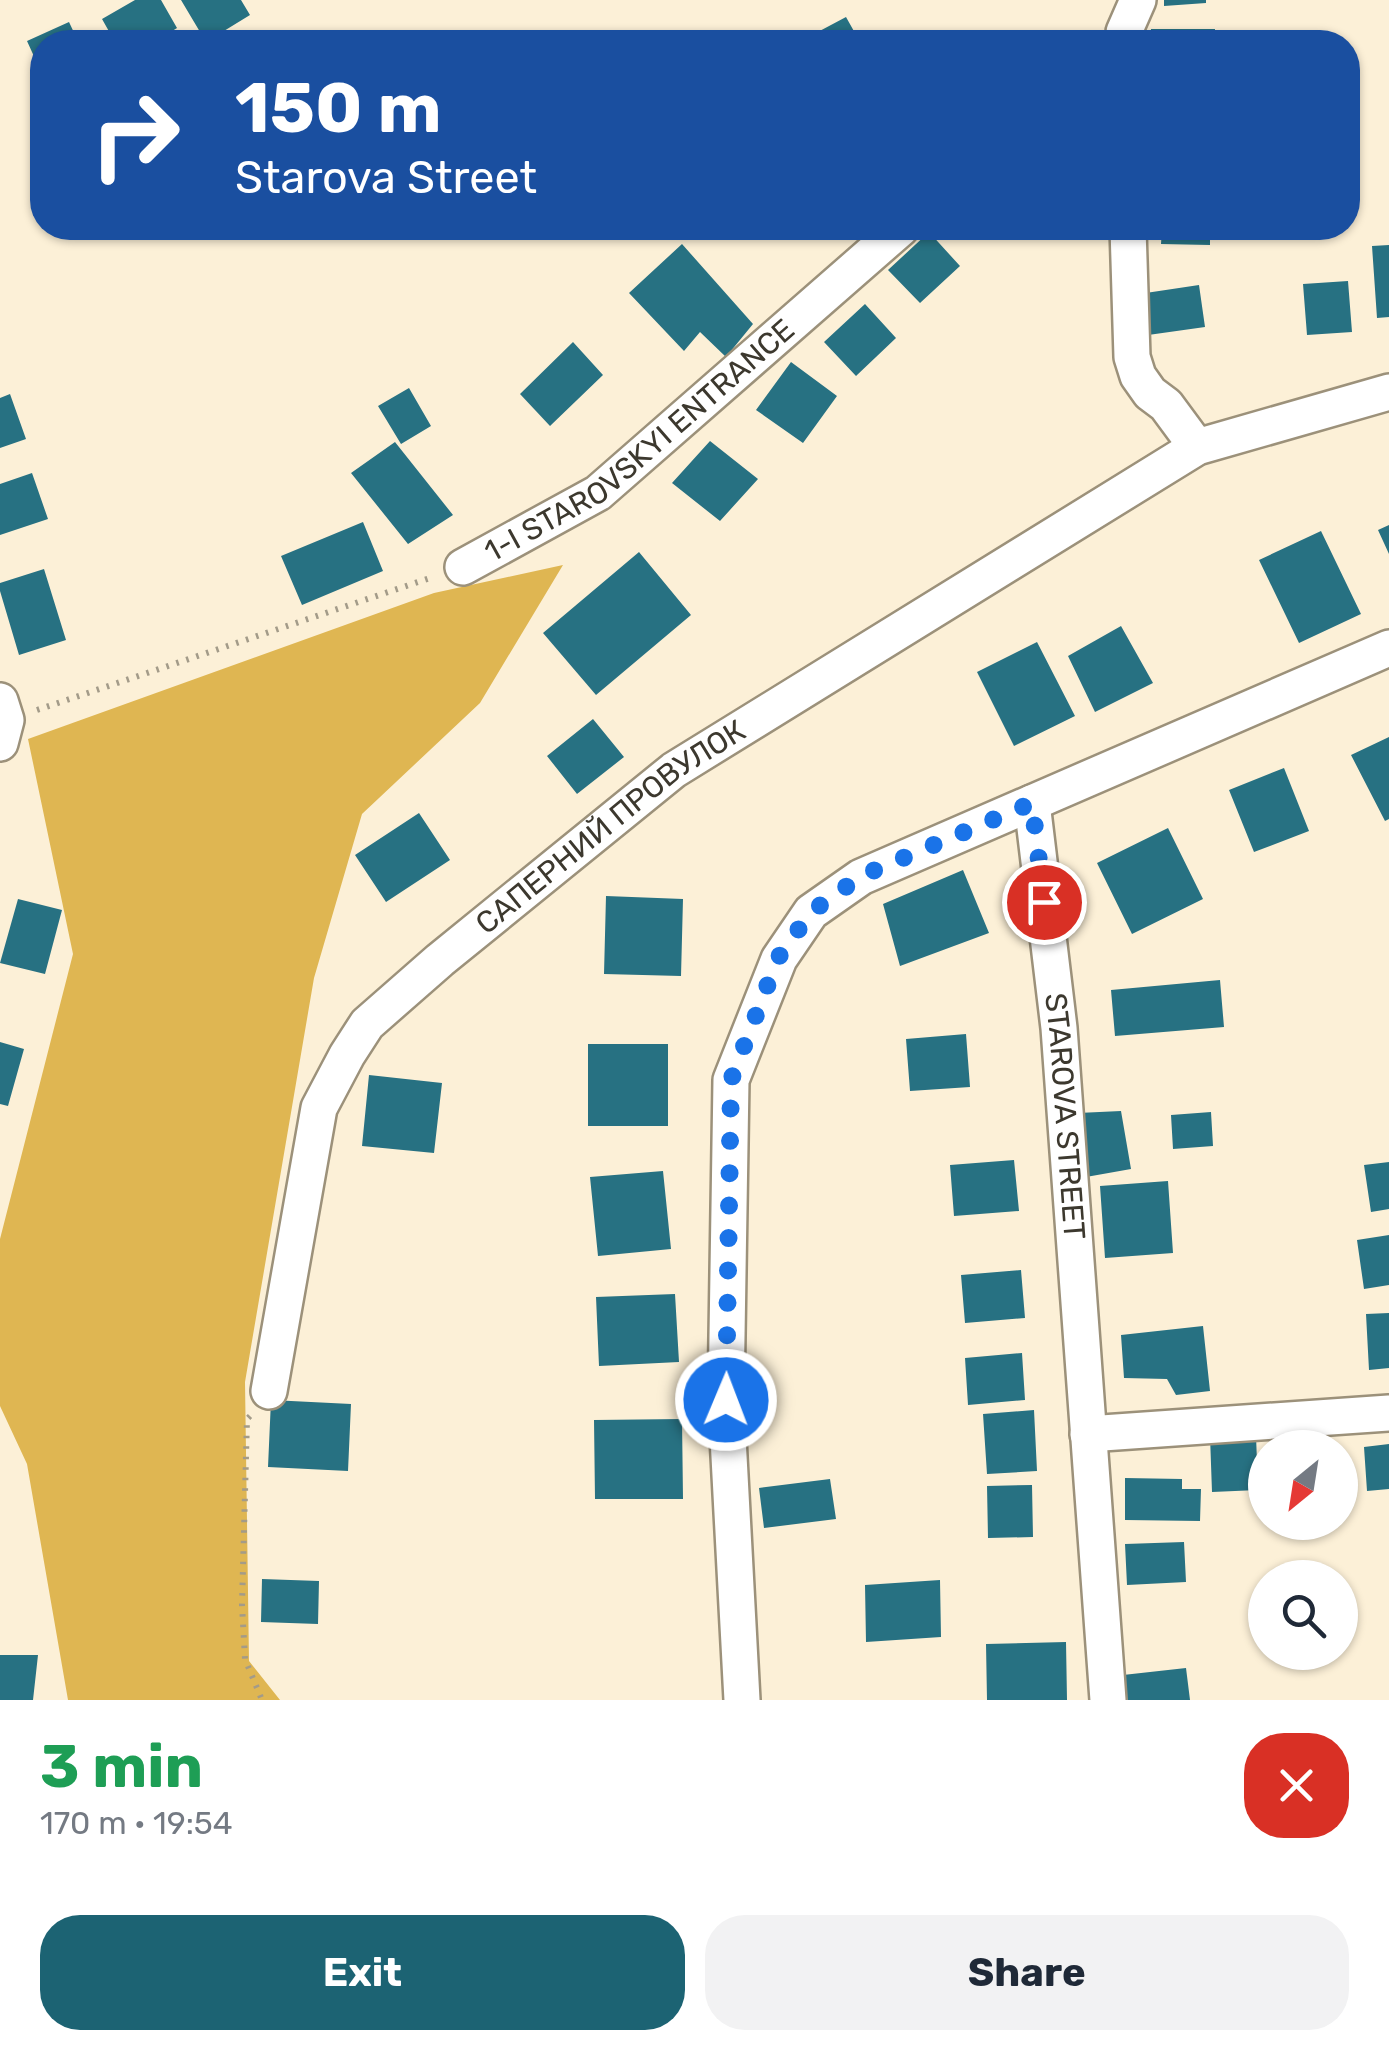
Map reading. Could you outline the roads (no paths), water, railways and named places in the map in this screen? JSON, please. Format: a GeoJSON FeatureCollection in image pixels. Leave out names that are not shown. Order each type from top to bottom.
{"type":"FeatureCollection","features":[{"type":"Feature","properties":{"kind":"street","name":"1-I STAROVSKYI ENTRANCE"},"geometry":{"type":"LineString","coordinates":[[462,567],[598,494],[887,240]]}},
{"type":"Feature","properties":{"kind":"street"},"geometry":{"type":"LineString","coordinates":[[1128,240],[1132,357],[1138,376],[1150,393],[1166,405],[1196,448]]}},
{"type":"Feature","properties":{"kind":"street","name":"САПЕРНИЙ ПРОВУЛОК"},"geometry":{"type":"LineString","coordinates":[[270,1386],[320,1108],[366,1024],[674,770],[1196,448],[1389,392]]}},
{"type":"Feature","properties":{"kind":"street"},"geometry":{"type":"LineString","coordinates":[[742,1700],[726,1400],[731,1080],[778,958],[811,912],[861,876],[1389,648]]}},
{"type":"Feature","properties":{"kind":"street","name":"STAROVA STREET"},"geometry":{"type":"LineString","coordinates":[[1032,803],[1059,1028],[1108,1700]]}},
{"type":"Feature","properties":{"kind":"street"},"geometry":{"type":"LineString","coordinates":[[1088,1434],[1389,1413]]}}]}
